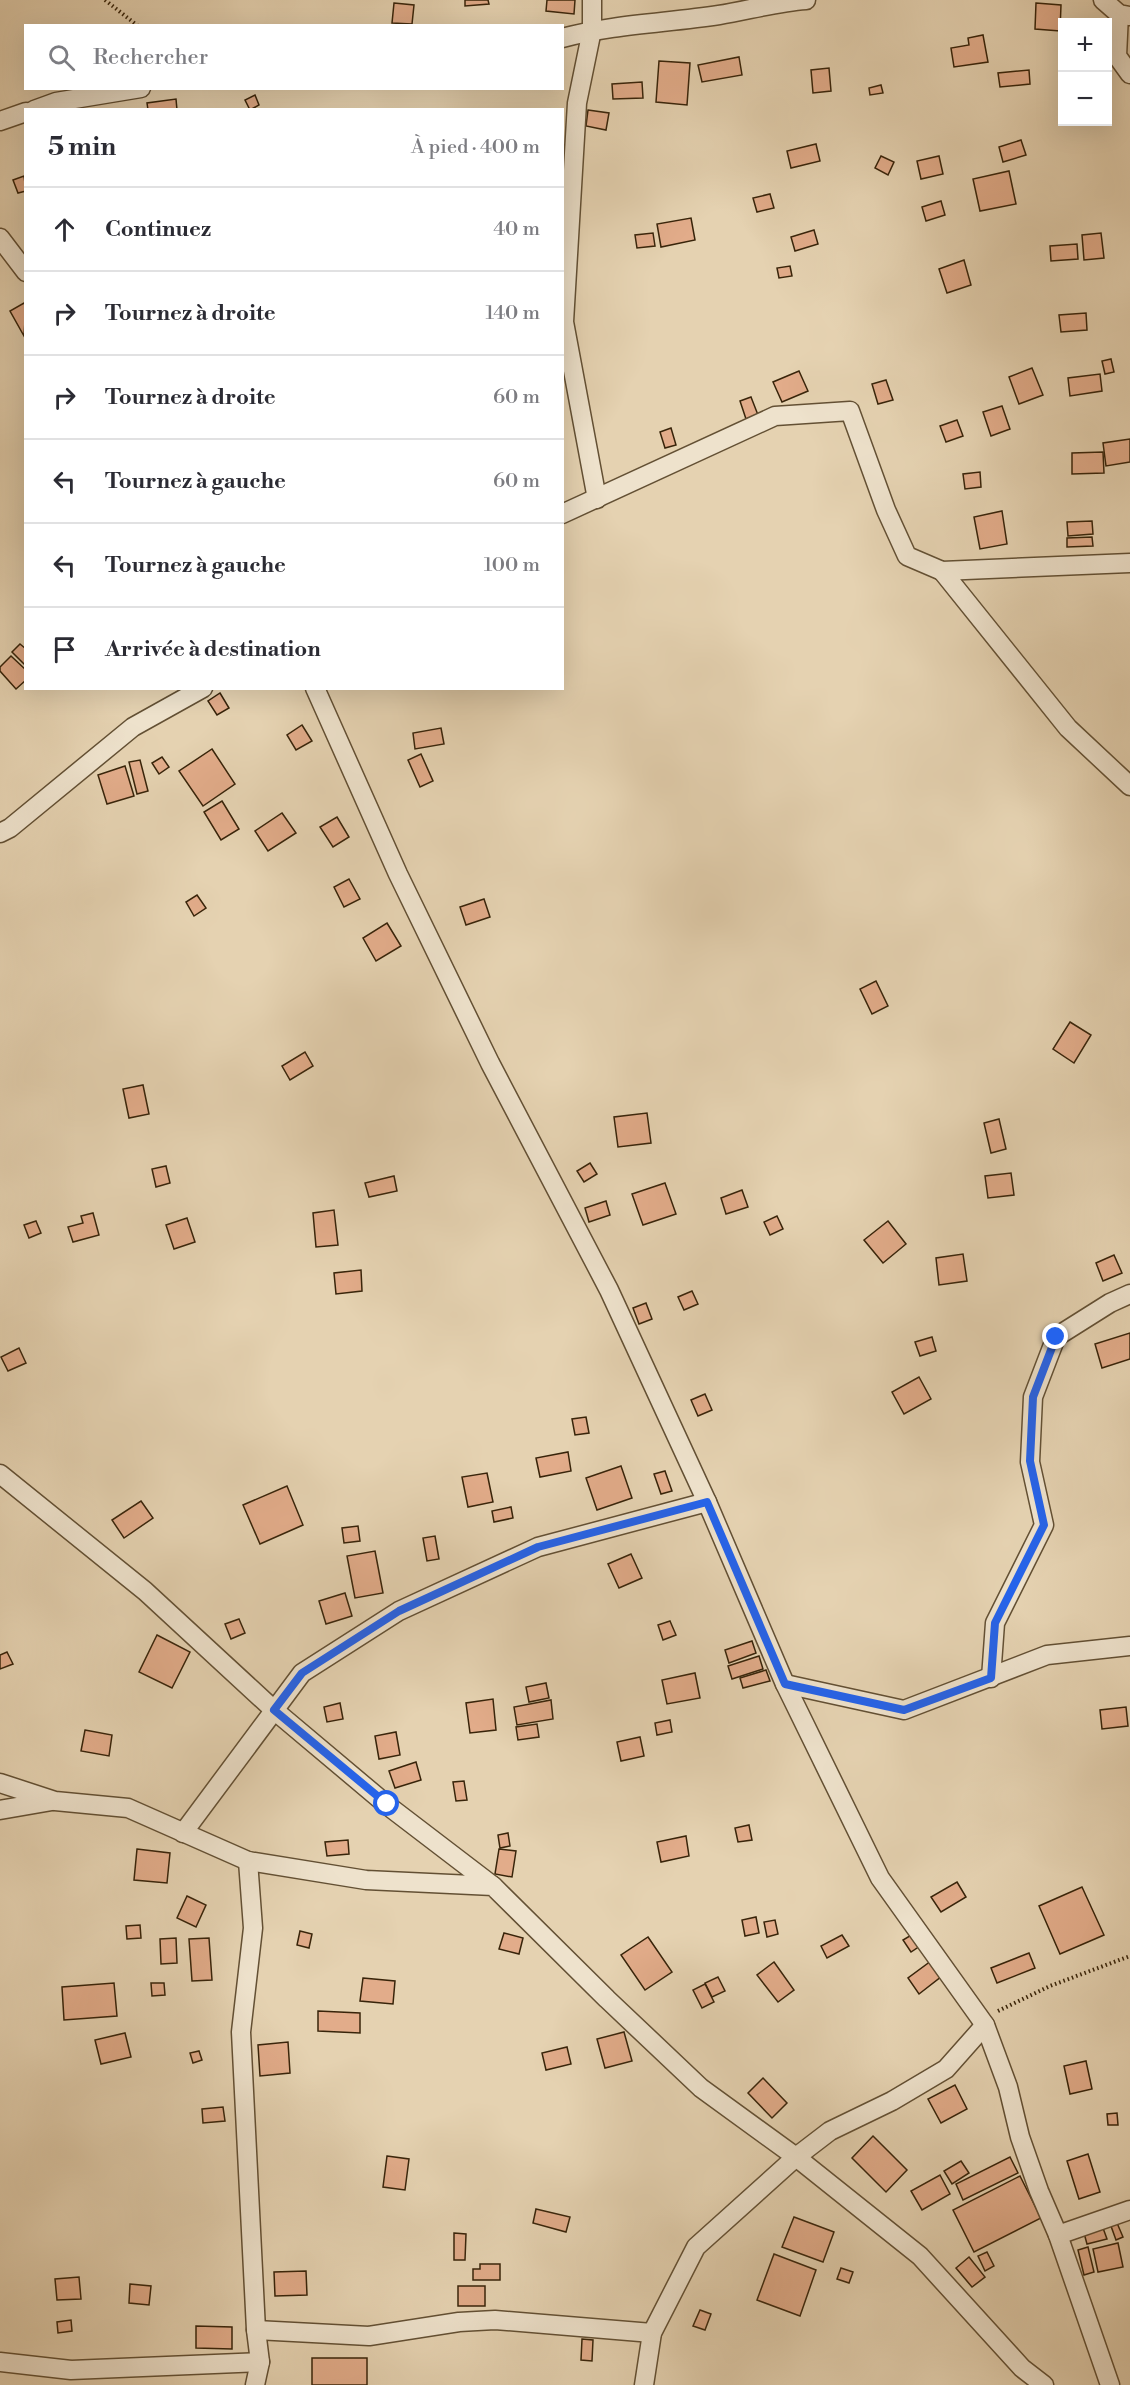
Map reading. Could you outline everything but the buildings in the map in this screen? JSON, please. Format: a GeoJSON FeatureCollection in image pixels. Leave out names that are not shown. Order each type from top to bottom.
{"type":"FeatureCollection","features":[{"type":"Feature","properties":{"kind":"street"},"geometry":{"type":"LineString","coordinates":[[592,0],[592,30],[577,103],[564,322],[597,498]]}},
{"type":"Feature","properties":{"kind":"street"},"geometry":{"type":"LineString","coordinates":[[564,37],[592,30],[720,15],[785,1],[807,0]]}},
{"type":"Feature","properties":{"kind":"street"},"geometry":{"type":"LineString","coordinates":[[1103,0],[1125,15],[1118,56],[1130,74]]}},
{"type":"Feature","properties":{"kind":"street"},"geometry":{"type":"LineString","coordinates":[[40,108],[56,102],[129,90]]}},
{"type":"Feature","properties":{"kind":"street"},"geometry":{"type":"LineString","coordinates":[[0,121],[24,113]]}},
{"type":"Feature","properties":{"kind":"street"},"geometry":{"type":"LineString","coordinates":[[0,238],[24,269]]}},
{"type":"Feature","properties":{"kind":"street"},"geometry":{"type":"LineString","coordinates":[[564,513],[775,416],[850,411],[886,510],[907,556],[942,571],[1130,563]]}},
{"type":"Feature","properties":{"kind":"street"},"geometry":{"type":"LineString","coordinates":[[942,571],[1068,728],[1130,786]]}},
{"type":"Feature","properties":{"kind":"street"},"geometry":{"type":"LineString","coordinates":[[0,833],[10,828],[133,727],[199,690]]}},
{"type":"Feature","properties":{"kind":"street"},"geometry":{"type":"LineString","coordinates":[[316,690],[398,874],[490,1063],[609,1290],[707,1502],[785,1684],[880,1878],[983,2022],[1008,2087],[1020,2137],[1058,2235],[1110,2385]]}},
{"type":"Feature","properties":{"kind":"street"},"geometry":{"type":"LineString","coordinates":[[991,1678],[995,1623],[1044,1525],[1030,1461],[1033,1397],[1056,1337],[1110,1303],[1130,1294]]}},
{"type":"Feature","properties":{"kind":"street"},"geometry":{"type":"LineString","coordinates":[[0,1474],[145,1591],[274,1710],[387,1804],[493,1886],[701,2088],[796,2157],[920,2256],[1022,2368],[1044,2385]]}},
{"type":"Feature","properties":{"kind":"street"},"geometry":{"type":"LineString","coordinates":[[183,1833],[302,1673],[399,1611],[538,1547],[707,1502]]}},
{"type":"Feature","properties":{"kind":"street"},"geometry":{"type":"LineString","coordinates":[[785,1684],[904,1710],[1047,1655],[1130,1646]]}},
{"type":"Feature","properties":{"kind":"street"},"geometry":{"type":"LineString","coordinates":[[0,1783],[55,1801],[128,1808],[248,1861],[366,1880],[493,1886]]}},
{"type":"Feature","properties":{"kind":"street"},"geometry":{"type":"LineString","coordinates":[[0,1810],[55,1801]]}},
{"type":"Feature","properties":{"kind":"street"},"geometry":{"type":"LineString","coordinates":[[248,1861],[253,1928],[241,2032],[256,2330],[260,2362],[255,2385]]}},
{"type":"Feature","properties":{"kind":"street"},"geometry":{"type":"LineString","coordinates":[[644,2385],[652,2333],[696,2247],[796,2157],[830,2131],[892,2101],[946,2069],[983,2022]]}},
{"type":"Feature","properties":{"kind":"street"},"geometry":{"type":"LineString","coordinates":[[1058,2235],[1130,2210]]}},
{"type":"Feature","properties":{"kind":"street"},"geometry":{"type":"LineString","coordinates":[[256,2330],[369,2336],[459,2322],[495,2320],[652,2333]]}},
{"type":"Feature","properties":{"kind":"street"},"geometry":{"type":"LineString","coordinates":[[0,2362],[71,2370],[260,2362]]}},
{"type":"Feature","properties":{"kind":"path"},"geometry":{"type":"LineString","coordinates":[[105,0],[135,24]]}},
{"type":"Feature","properties":{"kind":"path"},"geometry":{"type":"LineString","coordinates":[[983,2022],[1050,1986],[1130,1956]]}},
{"type":"Feature","properties":{"kind":"route"},"geometry":{"type":"LineString","coordinates":[[387,1804],[274,1710],[302,1673],[399,1611],[538,1547],[707,1502],[785,1684],[904,1710],[991,1678],[995,1623],[1044,1525],[1030,1461],[1033,1397],[1056,1337]]}}]}
